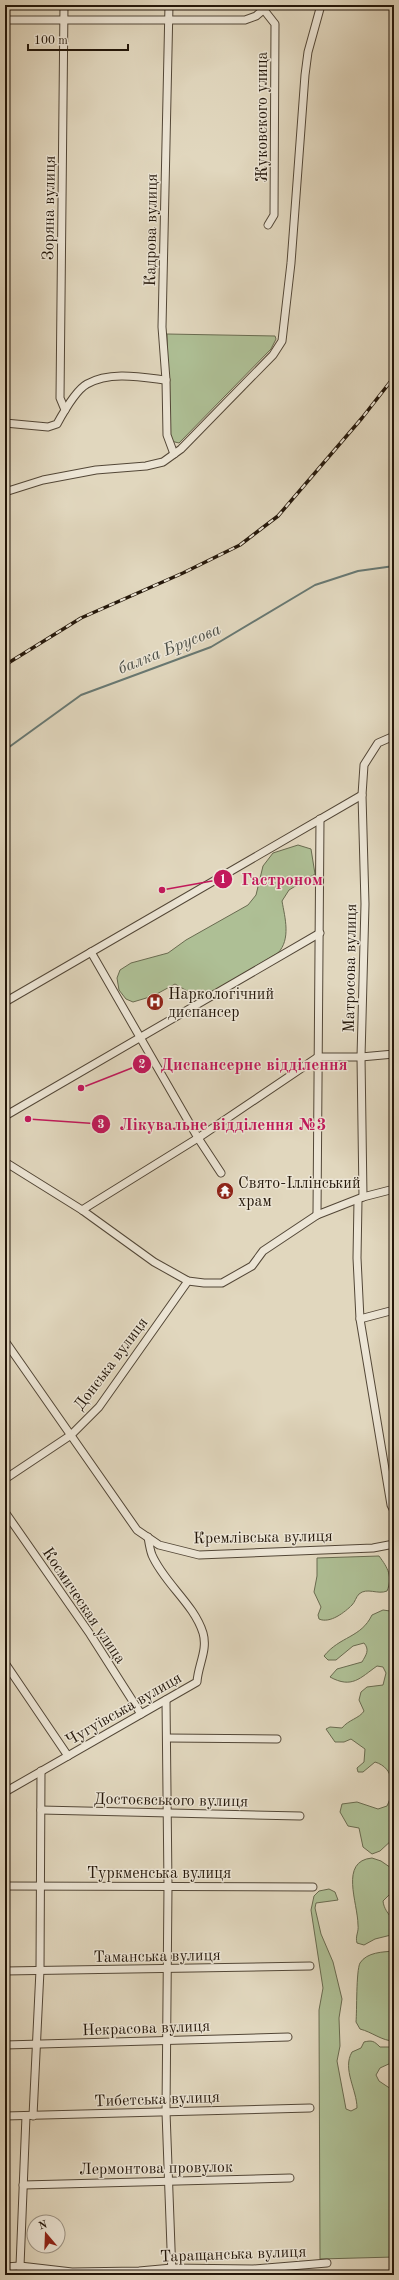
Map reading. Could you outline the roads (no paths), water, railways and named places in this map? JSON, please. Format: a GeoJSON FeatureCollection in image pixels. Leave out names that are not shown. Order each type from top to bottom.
{"type":"FeatureCollection","features":[{"type":"Feature","properties":{"kind":"street","name":"Зоряна вулиця"},"geometry":{"type":"LineString","coordinates":[[64,5],[60,398],[65,410]]}},
{"type":"Feature","properties":{"kind":"street","name":"Кадрова вулиця"},"geometry":{"type":"LineString","coordinates":[[169,5],[162,326],[166,380],[167,435],[174,454]]}},
{"type":"Feature","properties":{"kind":"street"},"geometry":{"type":"LineString","coordinates":[[5,492],[43,480],[96,470],[146,466],[163,462],[181,450],[273,355],[282,341],[291,263],[305,75],[308,52],[321,5]]}},
{"type":"Feature","properties":{"kind":"street"},"geometry":{"type":"LineString","coordinates":[[391,5],[394,8]]}},
{"type":"Feature","properties":{"kind":"street"},"geometry":{"type":"LineString","coordinates":[[5,20],[245,20],[267,8]]}},
{"type":"Feature","properties":{"kind":"street","name":"Жуковского улица"},"geometry":{"type":"LineString","coordinates":[[267,8],[275,24],[274,215],[268,225]]}},
{"type":"Feature","properties":{"kind":"street"},"geometry":{"type":"LineString","coordinates":[[5,423],[48,427],[57,424],[65,410],[86,385],[107,377],[130,376],[166,380]]}},
{"type":"Feature","properties":{"kind":"street","name":"Матросова вулиця"},"geometry":{"type":"LineString","coordinates":[[394,736],[378,743],[364,765],[362,795],[364,904],[360,1199],[357,1258],[360,1319],[391,1505],[394,1511]]}},
{"type":"Feature","properties":{"kind":"street"},"geometry":{"type":"LineString","coordinates":[[5,1002],[362,795]]}},
{"type":"Feature","properties":{"kind":"street","name":"Матросова вулиця"},"geometry":{"type":"LineString","coordinates":[[317,1215],[320,819]]}},
{"type":"Feature","properties":{"kind":"street"},"geometry":{"type":"LineString","coordinates":[[5,1116],[320,933]]}},
{"type":"Feature","properties":{"kind":"street"},"geometry":{"type":"LineString","coordinates":[[91,952],[139,1039],[198,1138],[221,1173]]}},
{"type":"Feature","properties":{"kind":"street"},"geometry":{"type":"LineString","coordinates":[[82,1210],[198,1138],[318,1057],[362,1057],[394,1054]]}},
{"type":"Feature","properties":{"kind":"street"},"geometry":{"type":"LineString","coordinates":[[5,1162],[82,1210],[154,1262],[188,1280],[222,1283],[252,1266],[263,1251],[317,1215],[360,1199],[394,1189]]}},
{"type":"Feature","properties":{"kind":"street","name":"Донська вулиця"},"geometry":{"type":"LineString","coordinates":[[5,1479],[71,1435],[99,1407],[188,1280]]}},
{"type":"Feature","properties":{"kind":"street"},"geometry":{"type":"LineString","coordinates":[[360,1319],[394,1310]]}},
{"type":"Feature","properties":{"kind":"street"},"geometry":{"type":"LineString","coordinates":[[5,1341],[71,1435]]}},
{"type":"Feature","properties":{"kind":"street","name":"Кремлівська вулиця"},"geometry":{"type":"LineString","coordinates":[[71,1435],[137,1530],[159,1545],[199,1555],[373,1548],[394,1544]]}},
{"type":"Feature","properties":{"kind":"street","name":"Космическая улица"},"geometry":{"type":"LineString","coordinates":[[5,1512],[90,1634],[141,1714]]}},
{"type":"Feature","properties":{"kind":"street","name":"Чугуївська вулиця"},"geometry":{"type":"LineString","coordinates":[[5,1792],[197,1682],[197,1670],[204,1656],[203,1634],[196,1618],[152,1556],[148,1537]]}},
{"type":"Feature","properties":{"kind":"street"},"geometry":{"type":"LineString","coordinates":[[5,1663],[68,1756]]}},
{"type":"Feature","properties":{"kind":"street"},"geometry":{"type":"LineString","coordinates":[[166,1700],[168,1886],[166,2112],[172,2271]]}},
{"type":"Feature","properties":{"kind":"street"},"geometry":{"type":"LineString","coordinates":[[167,1738],[277,1739]]}},
{"type":"Feature","properties":{"kind":"street"},"geometry":{"type":"LineString","coordinates":[[22,2275],[20,2266],[22,2184],[37,2044],[40,1970],[41,1771]]}},
{"type":"Feature","properties":{"kind":"street","name":"Достоєвського вулиця"},"geometry":{"type":"LineString","coordinates":[[41,1810],[300,1816]]}},
{"type":"Feature","properties":{"kind":"street","name":"Туркменська вулиця"},"geometry":{"type":"LineString","coordinates":[[5,1886],[312,1887]]}},
{"type":"Feature","properties":{"kind":"street","name":"Таманська вулиця"},"geometry":{"type":"LineString","coordinates":[[5,1970],[167,1970],[310,1966]]}},
{"type":"Feature","properties":{"kind":"street","name":"Некрасова вулиця"},"geometry":{"type":"LineString","coordinates":[[5,2045],[288,2037]]}},
{"type":"Feature","properties":{"kind":"street","name":"Тибетська вулиця"},"geometry":{"type":"LineString","coordinates":[[5,2116],[310,2108]]}},
{"type":"Feature","properties":{"kind":"street","name":"Лермонтова провулок"},"geometry":{"type":"LineString","coordinates":[[22,2184],[290,2178]]}},
{"type":"Feature","properties":{"kind":"street","name":"Таращанська вулиця"},"geometry":{"type":"LineString","coordinates":[[5,2267],[20,2266],[72,2272],[172,2271],[253,2269],[327,2263]]}},
{"type":"Feature","properties":{"kind":"waterway","name":"балка Брусова"},"geometry":{"type":"LineString","coordinates":[[5,750],[81,695],[211,647],[315,585],[358,571],[394,566]]}},
{"type":"Feature","properties":{"kind":"railway"},"geometry":{"type":"LineString","coordinates":[[5,665],[81,618],[183,573],[240,545],[278,516],[362,418],[394,377]]}},
{"type":"Feature","properties":{"kind":"place","name":"Гастроном"},"geometry":{"type":"Point","coordinates":[162,890]}},
{"type":"Feature","properties":{"kind":"place","name":"Наркологічний диспансер"},"geometry":{"type":"Point","coordinates":[155,1002]}},
{"type":"Feature","properties":{"kind":"place","name":"Диспансерне відділення"},"geometry":{"type":"Point","coordinates":[81,1088]}},
{"type":"Feature","properties":{"kind":"place","name":"Лікувальне відділення №3"},"geometry":{"type":"Point","coordinates":[28,1119]}},
{"type":"Feature","properties":{"kind":"place","name":"Свято-Іллінський храм"},"geometry":{"type":"Point","coordinates":[225,1191]}}]}
